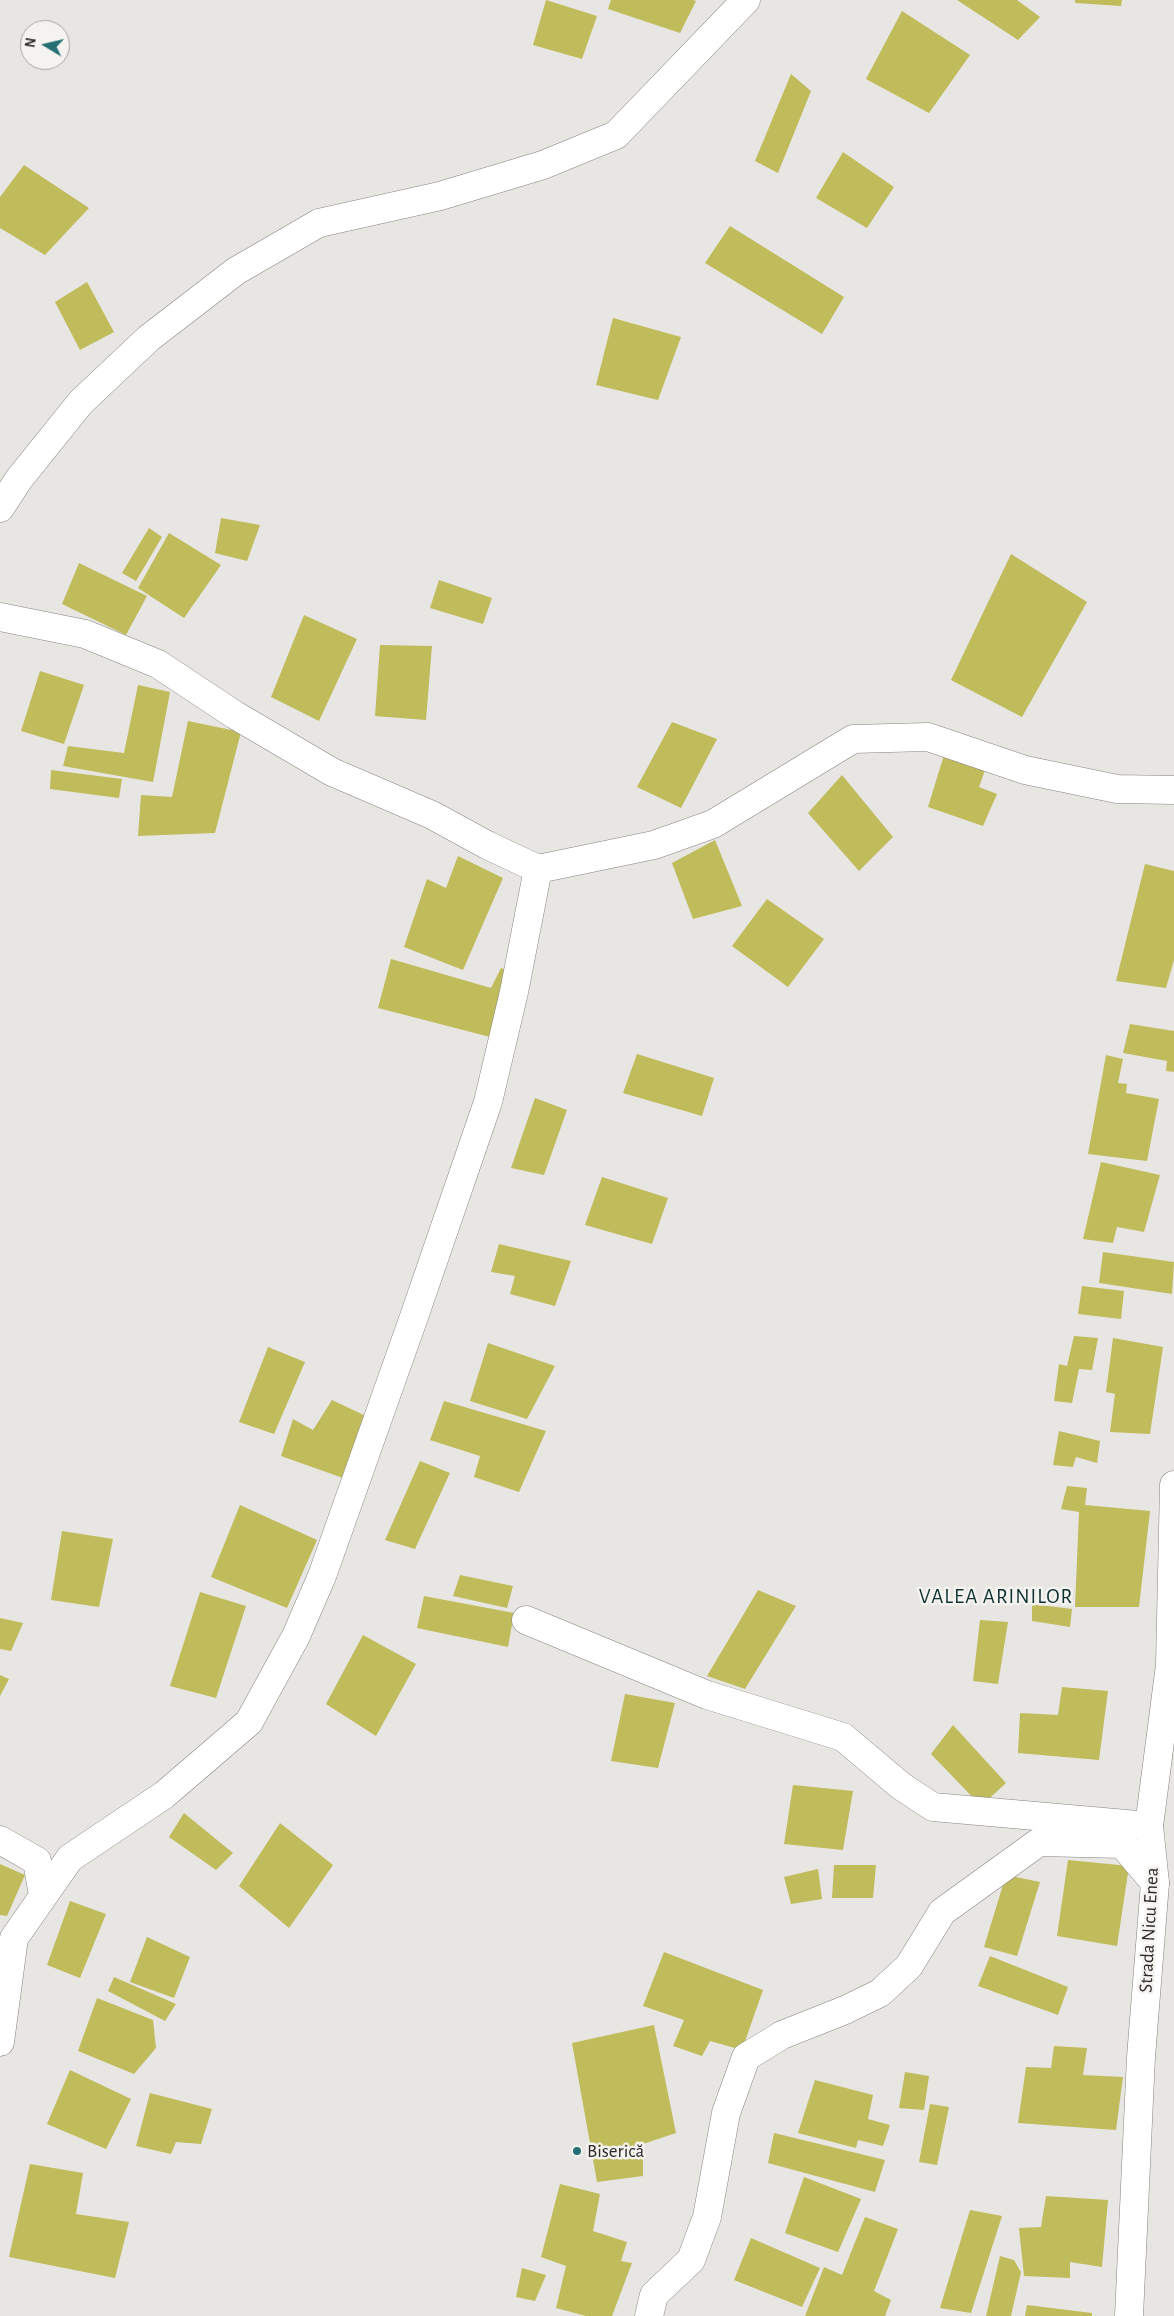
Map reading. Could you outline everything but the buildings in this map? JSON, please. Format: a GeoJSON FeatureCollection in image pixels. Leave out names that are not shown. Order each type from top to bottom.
{"type":"FeatureCollection","features":[{"type":"Feature","properties":{"kind":"street"},"geometry":{"type":"LineString","coordinates":[[0,508],[19,479],[81,402],[149,338],[236,272],[319,223],[440,196],[543,164],[616,135],[746,0]]}},
{"type":"Feature","properties":{"kind":"street"},"geometry":{"type":"LineString","coordinates":[[0,617],[85,634],[158,664],[235,715],[332,772],[432,815],[487,845],[538,869],[654,845],[713,824],[852,739],[928,736],[1034,772],[1116,790],[1174,790]]}},
{"type":"Feature","properties":{"kind":"street"},"geometry":{"type":"LineString","coordinates":[[0,2042],[14,1938],[70,1858],[164,1795],[248,1722],[296,1636],[325,1566],[416,1314],[488,1102],[514,992],[538,869]]}},
{"type":"Feature","properties":{"kind":"street","name":"Strada Nicu Enea"},"geometry":{"type":"LineString","coordinates":[[1129,2316],[1141,2057],[1155,1883],[1148,1826],[1170,1665],[1174,1485]]}},
{"type":"Feature","properties":{"kind":"street"},"geometry":{"type":"LineString","coordinates":[[526,1620],[707,1695],[843,1737],[901,1786],[933,1807],[1148,1826]]}},
{"type":"Feature","properties":{"kind":"street"},"geometry":{"type":"LineString","coordinates":[[0,1840],[37,1861],[44,1895]]}},
{"type":"Feature","properties":{"kind":"street"},"geometry":{"type":"LineString","coordinates":[[649,2316],[654,2295],[691,2260],[694,2252],[707,2217],[726,2113],[746,2057],[782,2034],[845,2010],[880,1993],[909,1966],[942,1912],[1039,1842],[1122,1844],[1155,1883]]}},
{"type":"Feature","properties":{"kind":"place","name":"Biserică"},"geometry":{"type":"Point","coordinates":[577,2151]}},
{"type":"Feature","properties":{"kind":"district","name":"VALEA ARINILOR"},"geometry":{"type":"Point","coordinates":[996,1597]}}]}
